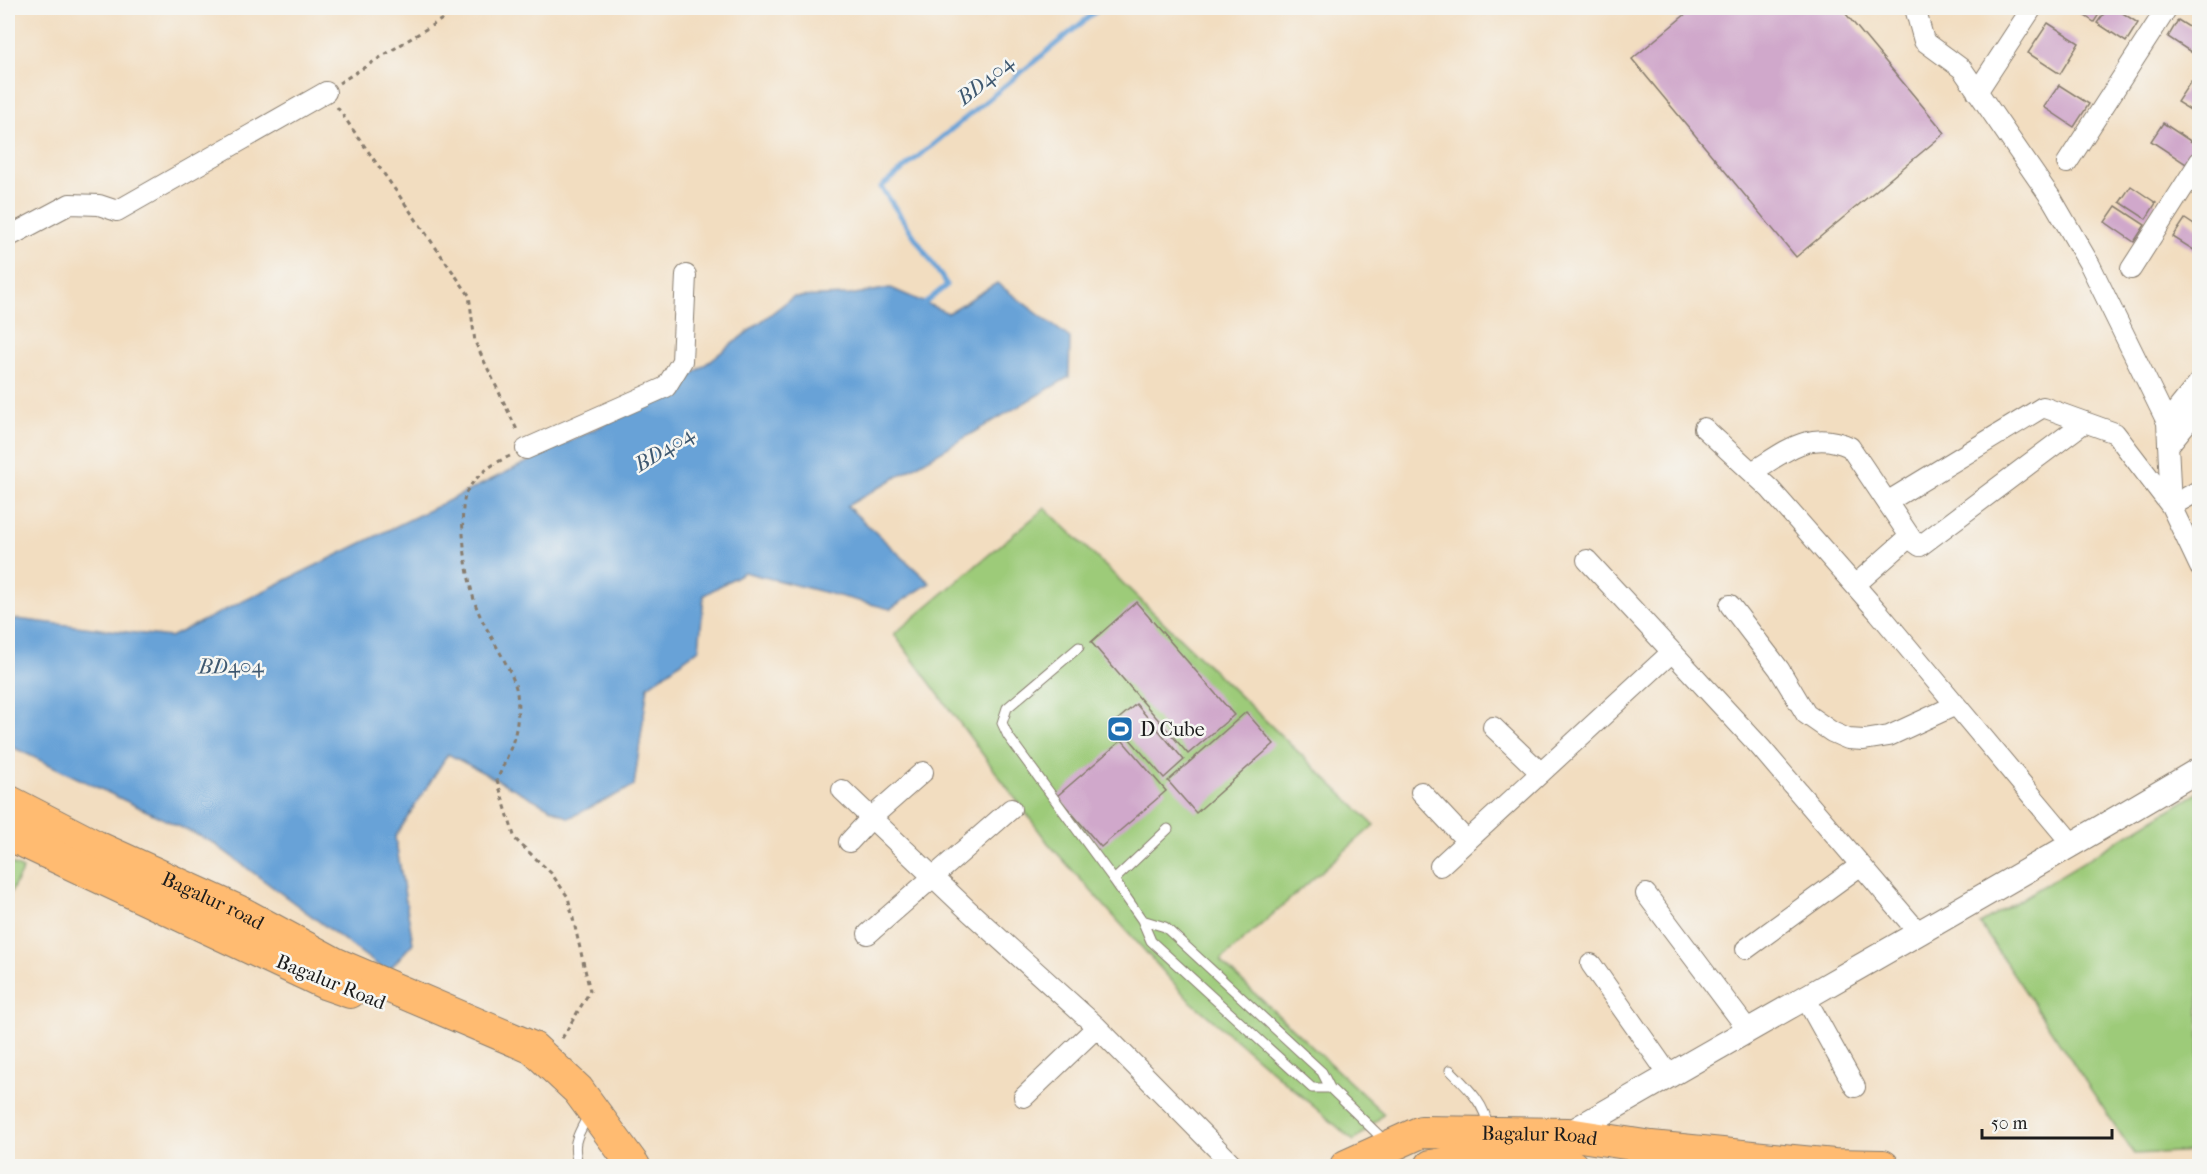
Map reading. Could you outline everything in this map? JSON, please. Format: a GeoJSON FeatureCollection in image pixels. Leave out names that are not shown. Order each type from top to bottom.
{"type":"FeatureCollection","features":[{"type":"Feature","properties":{"kind":"main road","name":"Bagalur road"},"geometry":{"type":"LineString","coordinates":[[8,801],[99,848],[238,912],[336,964],[533,1048],[545,1065]]}},
{"type":"Feature","properties":{"kind":"main road","name":"Bagalur Road"},"geometry":{"type":"LineString","coordinates":[[8,834],[327,984],[545,1065],[578,1090],[634,1167]]}},
{"type":"Feature","properties":{"kind":"main road","name":"Bagalur Road"},"geometry":{"type":"LineString","coordinates":[[545,1065],[588,1116],[623,1167]]}},
{"type":"Feature","properties":{"kind":"main road","name":"Bagalur Road"},"geometry":{"type":"LineString","coordinates":[[1346,1167],[1421,1132],[1568,1134],[1651,1147],[1883,1167]]}},
{"type":"Feature","properties":{"kind":"main road","name":"Bagalur Road"},"geometry":{"type":"LineString","coordinates":[[1431,1167],[1470,1163],[1566,1166]]}},
{"type":"Feature","properties":{"kind":"street"},"geometry":{"type":"LineString","coordinates":[[1915,8],[1924,41],[1962,69],[2053,201],[2090,265],[2167,422],[2171,506]]}},
{"type":"Feature","properties":{"kind":"street"},"geometry":{"type":"LineString","coordinates":[[1977,92],[2032,8]]}},
{"type":"Feature","properties":{"kind":"street"},"geometry":{"type":"LineString","coordinates":[[2067,163],[2168,8]]}},
{"type":"Feature","properties":{"kind":"street"},"geometry":{"type":"LineString","coordinates":[[8,237],[70,204],[99,205],[117,211],[326,92]]}},
{"type":"Feature","properties":{"kind":"street"},"geometry":{"type":"LineString","coordinates":[[2131,269],[2199,161]]}},
{"type":"Feature","properties":{"kind":"street"},"geometry":{"type":"LineString","coordinates":[[526,449],[666,387],[682,361],[687,275]]}},
{"type":"Feature","properties":{"kind":"street"},"geometry":{"type":"LineString","coordinates":[[2167,422],[2199,381]]}},
{"type":"Feature","properties":{"kind":"street"},"geometry":{"type":"LineString","coordinates":[[1887,502],[2043,406],[2115,433],[2171,506],[2199,567]]}},
{"type":"Feature","properties":{"kind":"street"},"geometry":{"type":"LineString","coordinates":[[2168,446],[2199,407]]}},
{"type":"Feature","properties":{"kind":"street"},"geometry":{"type":"LineString","coordinates":[[1752,472],[1803,441],[1841,443],[1850,447],[1913,541],[1920,546],[2085,422]]}},
{"type":"Feature","properties":{"kind":"street"},"geometry":{"type":"LineString","coordinates":[[1704,428],[1770,489],[1855,585],[2073,845]]}},
{"type":"Feature","properties":{"kind":"street"},"geometry":{"type":"LineString","coordinates":[[2171,506],[2199,490]]}},
{"type":"Feature","properties":{"kind":"street"},"geometry":{"type":"LineString","coordinates":[[1855,585],[1906,540],[1913,541]]}},
{"type":"Feature","properties":{"kind":"street"},"geometry":{"type":"LineString","coordinates":[[1587,560],[1761,748],[1918,932]]}},
{"type":"Feature","properties":{"kind":"street"},"geometry":{"type":"LineString","coordinates":[[1730,605],[1779,669],[1806,714],[1832,732],[1848,739],[1864,740],[1889,735],[1956,705]]}},
{"type":"Feature","properties":{"kind":"street"},"geometry":{"type":"LineString","coordinates":[[1440,866],[1672,652]]}},
{"type":"Feature","properties":{"kind":"street"},"geometry":{"type":"LineString","coordinates":[[1493,727],[1541,773]]}},
{"type":"Feature","properties":{"kind":"street"},"geometry":{"type":"LineString","coordinates":[[1566,1166],[1568,1134],[2073,845],[2199,769]]}},
{"type":"Feature","properties":{"kind":"street"},"geometry":{"type":"LineString","coordinates":[[849,842],[872,817],[923,772]]}},
{"type":"Feature","properties":{"kind":"street"},"geometry":{"type":"LineString","coordinates":[[842,790],[1097,1027],[1234,1167]]}},
{"type":"Feature","properties":{"kind":"street"},"geometry":{"type":"LineString","coordinates":[[1421,792],[1467,841]]}},
{"type":"Feature","properties":{"kind":"street"},"geometry":{"type":"LineString","coordinates":[[868,934],[1011,809]]}},
{"type":"Feature","properties":{"kind":"street"},"geometry":{"type":"LineString","coordinates":[[1746,949],[1861,866]]}},
{"type":"Feature","properties":{"kind":"street"},"geometry":{"type":"LineString","coordinates":[[1646,894],[1748,1030]]}},
{"type":"Feature","properties":{"kind":"street"},"geometry":{"type":"LineString","coordinates":[[1591,964],[1669,1076]]}},
{"type":"Feature","properties":{"kind":"street"},"geometry":{"type":"LineString","coordinates":[[1805,997],[1855,1088]]}},
{"type":"Feature","properties":{"kind":"street"},"geometry":{"type":"LineString","coordinates":[[1024,1097],[1097,1027]]}},
{"type":"Feature","properties":{"kind":"lane"},"geometry":{"type":"LineString","coordinates":[[1079,647],[1007,708],[1002,723],[1008,736],[1142,920],[1151,941],[1312,1088],[1330,1088]]}},
{"type":"Feature","properties":{"kind":"lane"},"geometry":{"type":"LineString","coordinates":[[1114,880],[1168,829]]}},
{"type":"Feature","properties":{"kind":"lane"},"geometry":{"type":"LineString","coordinates":[[1142,920],[1165,927],[1322,1072],[1330,1088],[1390,1146]]}},
{"type":"Feature","properties":{"kind":"lane"},"geometry":{"type":"LineString","coordinates":[[1450,1070],[1479,1103],[1487,1119],[1488,1133]]}},
{"type":"Feature","properties":{"kind":"lane"},"geometry":{"type":"LineString","coordinates":[[579,1167],[573,1151],[577,1136],[588,1116]]}},
{"type":"Feature","properties":{"kind":"path"},"geometry":{"type":"LineString","coordinates":[[459,8],[360,67],[326,92],[469,295],[475,342],[526,449],[488,466],[466,491],[463,532],[466,569],[477,609],[517,691],[517,734],[497,780],[515,838],[551,873],[568,897],[590,991],[545,1065]]}},
{"type":"Feature","properties":{"kind":"green space","name":"D Cube"},"geometry":{"type":"Polygon","coordinates":[[[1045,508],[1374,825],[1220,961],[1384,1114],[1354,1141],[1188,999],[1048,843],[894,634],[1045,508]]]}},
{"type":"Feature","properties":{"kind":"green space"},"geometry":{"type":"Polygon","coordinates":[[[2199,792],[2199,1151],[2134,1154],[1980,924],[2199,792]]]}},
{"type":"Feature","properties":{"kind":"green space"},"geometry":{"type":"Polygon","coordinates":[[[8,862],[23,869],[8,898],[8,862]]]}},
{"type":"Feature","properties":{"kind":"water"},"geometry":{"type":"Polygon","coordinates":[[[997,283],[1070,338],[1069,377],[847,506],[930,583],[890,609],[744,572],[704,595],[699,649],[648,686],[634,786],[569,818],[448,754],[395,837],[413,943],[387,972],[212,842],[8,745],[8,618],[170,637],[668,393],[793,297],[849,295],[891,288],[948,313],[997,283]]]}},
{"type":"Feature","properties":{"kind":"building"},"geometry":{"type":"Polygon","coordinates":[[[1693,8],[1841,8],[1945,133],[1796,257],[1632,59],[1693,8]]]}},
{"type":"Feature","properties":{"kind":"building"},"geometry":{"type":"Polygon","coordinates":[[[2073,8],[2103,8],[2094,22],[2073,8]]]}},
{"type":"Feature","properties":{"kind":"building"},"geometry":{"type":"Polygon","coordinates":[[[2108,8],[2115,8],[2138,23],[2126,42],[2097,23],[2108,8]]]}},
{"type":"Feature","properties":{"kind":"building"},"geometry":{"type":"Polygon","coordinates":[[[2178,20],[2200,34],[2200,58],[2168,37],[2178,20]]]}},
{"type":"Feature","properties":{"kind":"building"},"geometry":{"type":"Polygon","coordinates":[[[2048,23],[2079,43],[2060,74],[2028,53],[2048,23]]]}},
{"type":"Feature","properties":{"kind":"building"},"geometry":{"type":"Polygon","coordinates":[[[2191,81],[2200,87],[2200,116],[2177,102],[2191,81]]]}},
{"type":"Feature","properties":{"kind":"building"},"geometry":{"type":"Polygon","coordinates":[[[2059,85],[2089,104],[2074,127],[2044,107],[2059,85]]]}},
{"type":"Feature","properties":{"kind":"building"},"geometry":{"type":"Polygon","coordinates":[[[2163,123],[2198,146],[2186,164],[2151,141],[2163,123]]]}},
{"type":"Feature","properties":{"kind":"building"},"geometry":{"type":"Polygon","coordinates":[[[2131,186],[2156,203],[2146,219],[2120,202],[2131,186]]]}},
{"type":"Feature","properties":{"kind":"building"},"geometry":{"type":"Polygon","coordinates":[[[2116,206],[2145,225],[2134,242],[2105,222],[2116,206]]]}},
{"type":"Feature","properties":{"kind":"building"},"geometry":{"type":"Polygon","coordinates":[[[2185,219],[2200,229],[2200,254],[2173,237],[2185,219]]]}},
{"type":"Feature","properties":{"kind":"building"},"geometry":{"type":"Polygon","coordinates":[[[1136,602],[1234,715],[1188,754],[1091,642],[1136,602]]]}},
{"type":"Feature","properties":{"kind":"building"},"geometry":{"type":"Polygon","coordinates":[[[1136,704],[1184,760],[1164,778],[1115,722],[1136,704]]]}},
{"type":"Feature","properties":{"kind":"building"},"geometry":{"type":"Polygon","coordinates":[[[1246,712],[1274,744],[1196,813],[1168,781],[1246,712]]]}},
{"type":"Feature","properties":{"kind":"building"},"geometry":{"type":"Polygon","coordinates":[[[1122,740],[1166,791],[1101,847],[1057,796],[1122,740]]]}},
{"type":"Feature","properties":{"kind":"waterway","name":"BD404"},"geometry":{"type":"LineString","coordinates":[[920,307],[947,285],[881,187],[1100,8]]}},
{"type":"Feature","properties":{"kind":"place","name":"D Cube"},"geometry":{"type":"Point","coordinates":[1120,729]}}]}
